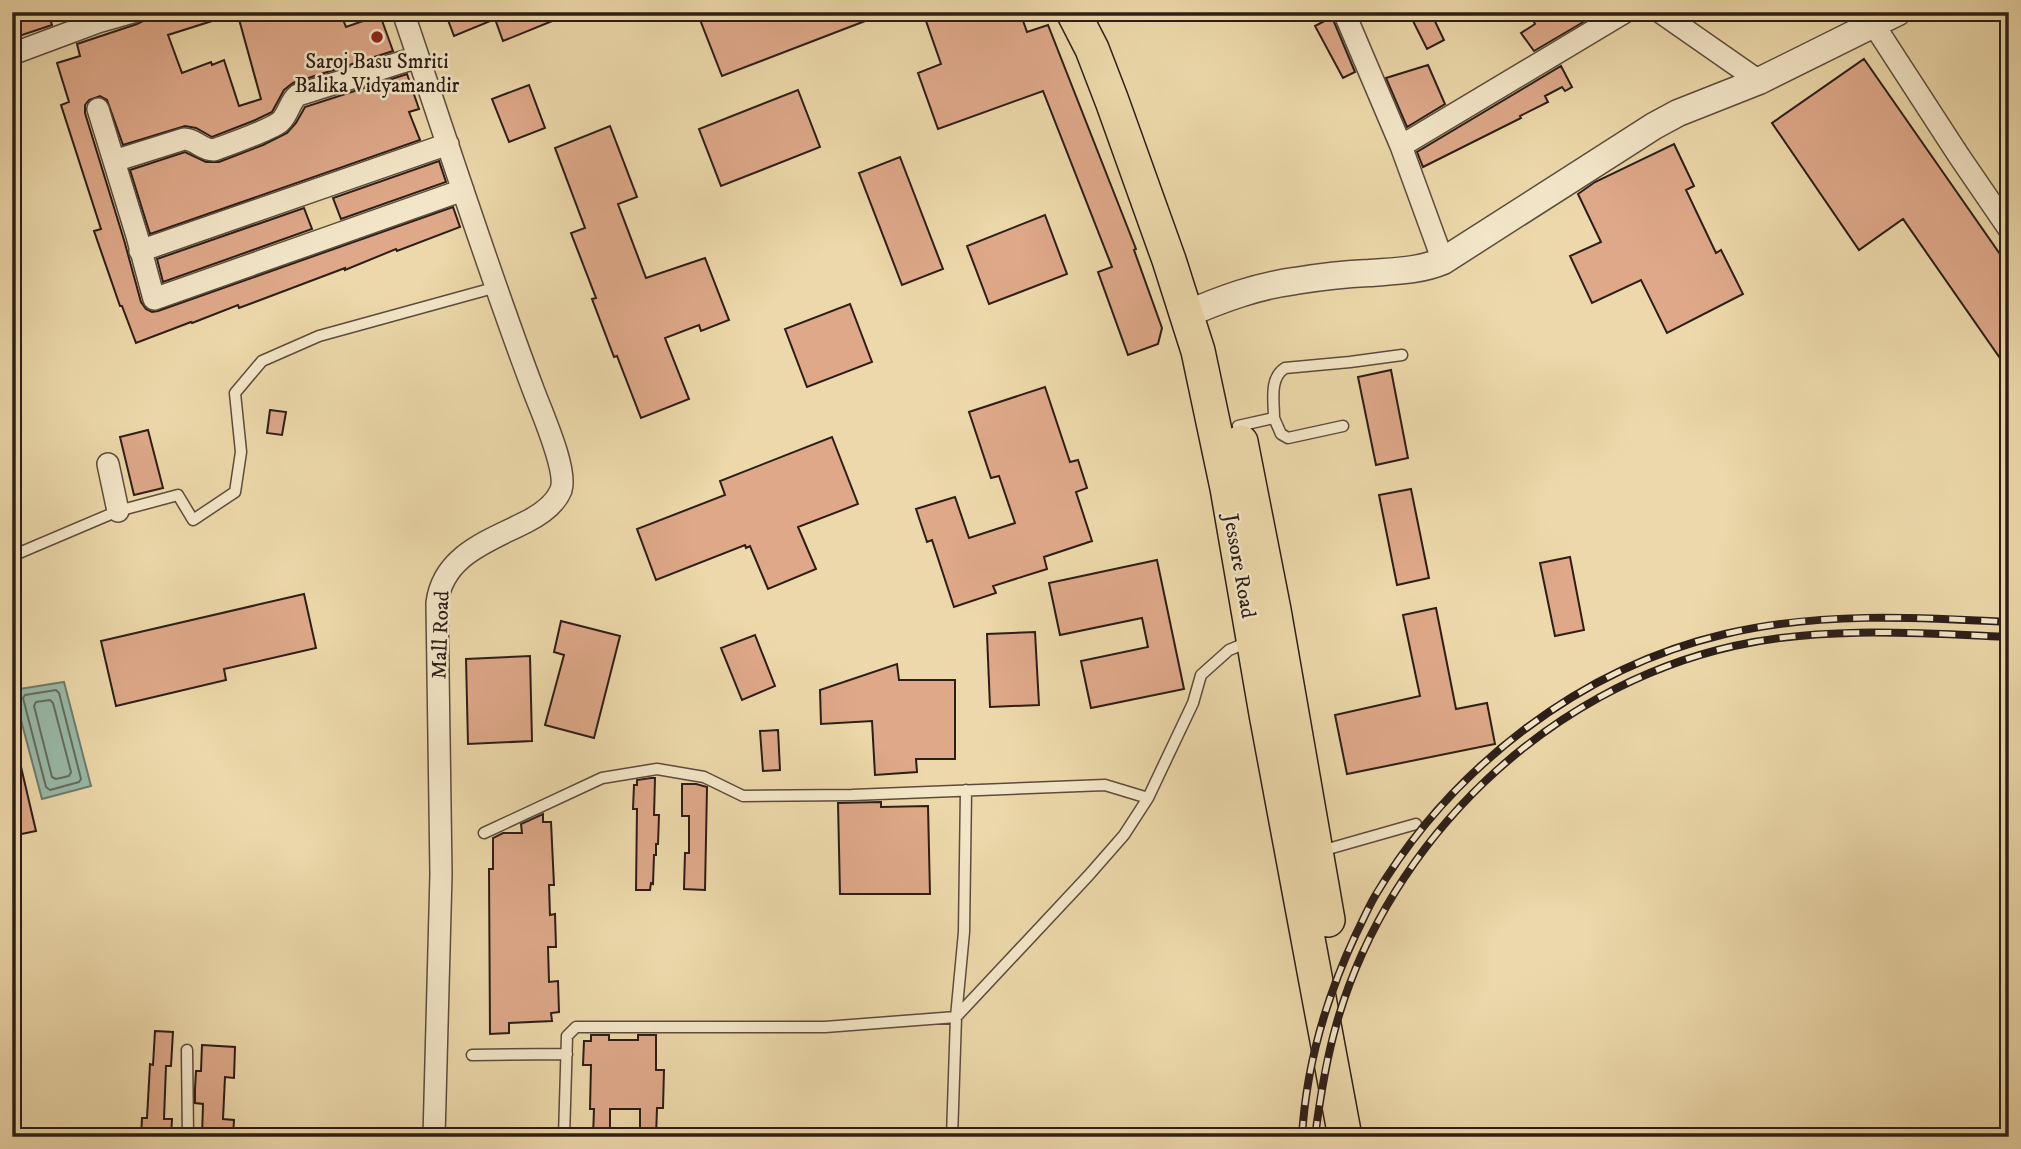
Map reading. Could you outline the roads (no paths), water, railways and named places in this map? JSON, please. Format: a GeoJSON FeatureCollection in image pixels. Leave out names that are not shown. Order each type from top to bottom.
{"type":"FeatureCollection","features":[{"type":"Feature","properties":{"kind":"main road","name":"Jessore Road"},"geometry":{"type":"LineString","coordinates":[[1073,12],[1092,49],[1170,260],[1198,310],[1198,351],[1212,411],[1345,1137]]}},
{"type":"Feature","properties":{"kind":"main road","name":"Jessore Road"},"geometry":{"type":"LineString","coordinates":[[1099,12],[1107,27],[1238,426],[1274,610],[1366,1137]]}},
{"type":"Feature","properties":{"kind":"street"},"geometry":{"type":"LineString","coordinates":[[12,54],[133,12]]}},
{"type":"Feature","properties":{"kind":"street","name":"Mall Road"},"geometry":{"type":"LineString","coordinates":[[403,12],[496,287],[558,457],[563,481],[557,498],[548,508],[463,556],[442,581],[439,591],[441,874],[434,1137]]}},
{"type":"Feature","properties":{"kind":"street"},"geometry":{"type":"LineString","coordinates":[[1344,12],[1401,146],[1443,261]]}},
{"type":"Feature","properties":{"kind":"street"},"geometry":{"type":"LineString","coordinates":[[1401,146],[1625,12]]}},
{"type":"Feature","properties":{"kind":"street"},"geometry":{"type":"LineString","coordinates":[[1198,310],[1272,285],[1430,267],[1520,214],[1654,126],[1678,113],[1759,82],[1898,12]]}},
{"type":"Feature","properties":{"kind":"street"},"geometry":{"type":"LineString","coordinates":[[1675,15],[1759,82]]}},
{"type":"Feature","properties":{"kind":"street"},"geometry":{"type":"LineString","coordinates":[[1874,25],[2009,229]]}},
{"type":"Feature","properties":{"kind":"street"},"geometry":{"type":"LineString","coordinates":[[114,161],[184,139],[193,140],[205,149],[214,150],[277,124],[298,95],[418,57]]}},
{"type":"Feature","properties":{"kind":"street"},"geometry":{"type":"LineString","coordinates":[[98,109],[154,299],[463,190]]}},
{"type":"Feature","properties":{"kind":"street"},"geometry":{"type":"LineString","coordinates":[[140,251],[448,144]]}},
{"type":"Feature","properties":{"kind":"street"},"geometry":{"type":"LineString","coordinates":[[108,464],[118,511]]}},
{"type":"Feature","properties":{"kind":"lane"},"geometry":{"type":"LineString","coordinates":[[12,555],[118,511],[178,495],[193,520],[235,492],[241,452],[235,393],[261,361],[319,336],[496,287]]}},
{"type":"Feature","properties":{"kind":"lane"},"geometry":{"type":"LineString","coordinates":[[1343,426],[1288,438],[1281,433],[1274,418],[1274,382],[1278,372],[1284,368],[1402,355]]}},
{"type":"Feature","properties":{"kind":"lane"},"geometry":{"type":"LineString","coordinates":[[1238,426],[1274,418]]}},
{"type":"Feature","properties":{"kind":"lane"},"geometry":{"type":"LineString","coordinates":[[564,1137],[567,1036],[576,1027],[825,1027],[956,1017],[1090,875],[1124,835],[1148,798],[1193,703],[1201,676],[1229,650],[1253,640]]}},
{"type":"Feature","properties":{"kind":"lane"},"geometry":{"type":"LineString","coordinates":[[484,833],[602,778],[657,769],[704,777],[743,796],[852,795],[1105,785],[1148,798]]}},
{"type":"Feature","properties":{"kind":"lane"},"geometry":{"type":"LineString","coordinates":[[953,1137],[956,1017],[964,932],[966,790]]}},
{"type":"Feature","properties":{"kind":"lane"},"geometry":{"type":"LineString","coordinates":[[1316,852],[1416,824]]}},
{"type":"Feature","properties":{"kind":"lane"},"geometry":{"type":"LineString","coordinates":[[187,1050],[187,1137]]}},
{"type":"Feature","properties":{"kind":"lane"},"geometry":{"type":"LineString","coordinates":[[472,1055],[567,1054]]}},
{"type":"Feature","properties":{"kind":"water"},"geometry":{"type":"Polygon","coordinates":[[[64,682],[91,786],[42,799],[13,690],[64,682]]]}},
{"type":"Feature","properties":{"kind":"railway"},"geometry":{"type":"LineString","coordinates":[[1302,1137],[1308,1084],[1319,1033],[1345,958],[1372,901],[1406,849],[1441,806],[1481,766],[1524,730],[1571,698],[1620,671],[1671,650],[1725,634],[1831,619],[1902,618],[2009,622]]}},
{"type":"Feature","properties":{"kind":"railway"},"geometry":{"type":"LineString","coordinates":[[1315,1137],[1337,1022],[1362,955],[1395,892],[1437,834],[1485,781],[1540,735],[1601,697],[1665,667],[1734,646],[1837,633],[2009,637]]}},
{"type":"Feature","properties":{"kind":"place","name":"Saroj Basu Smriti Balika Vidyamandir"},"geometry":{"type":"Point","coordinates":[377,37]}}]}
